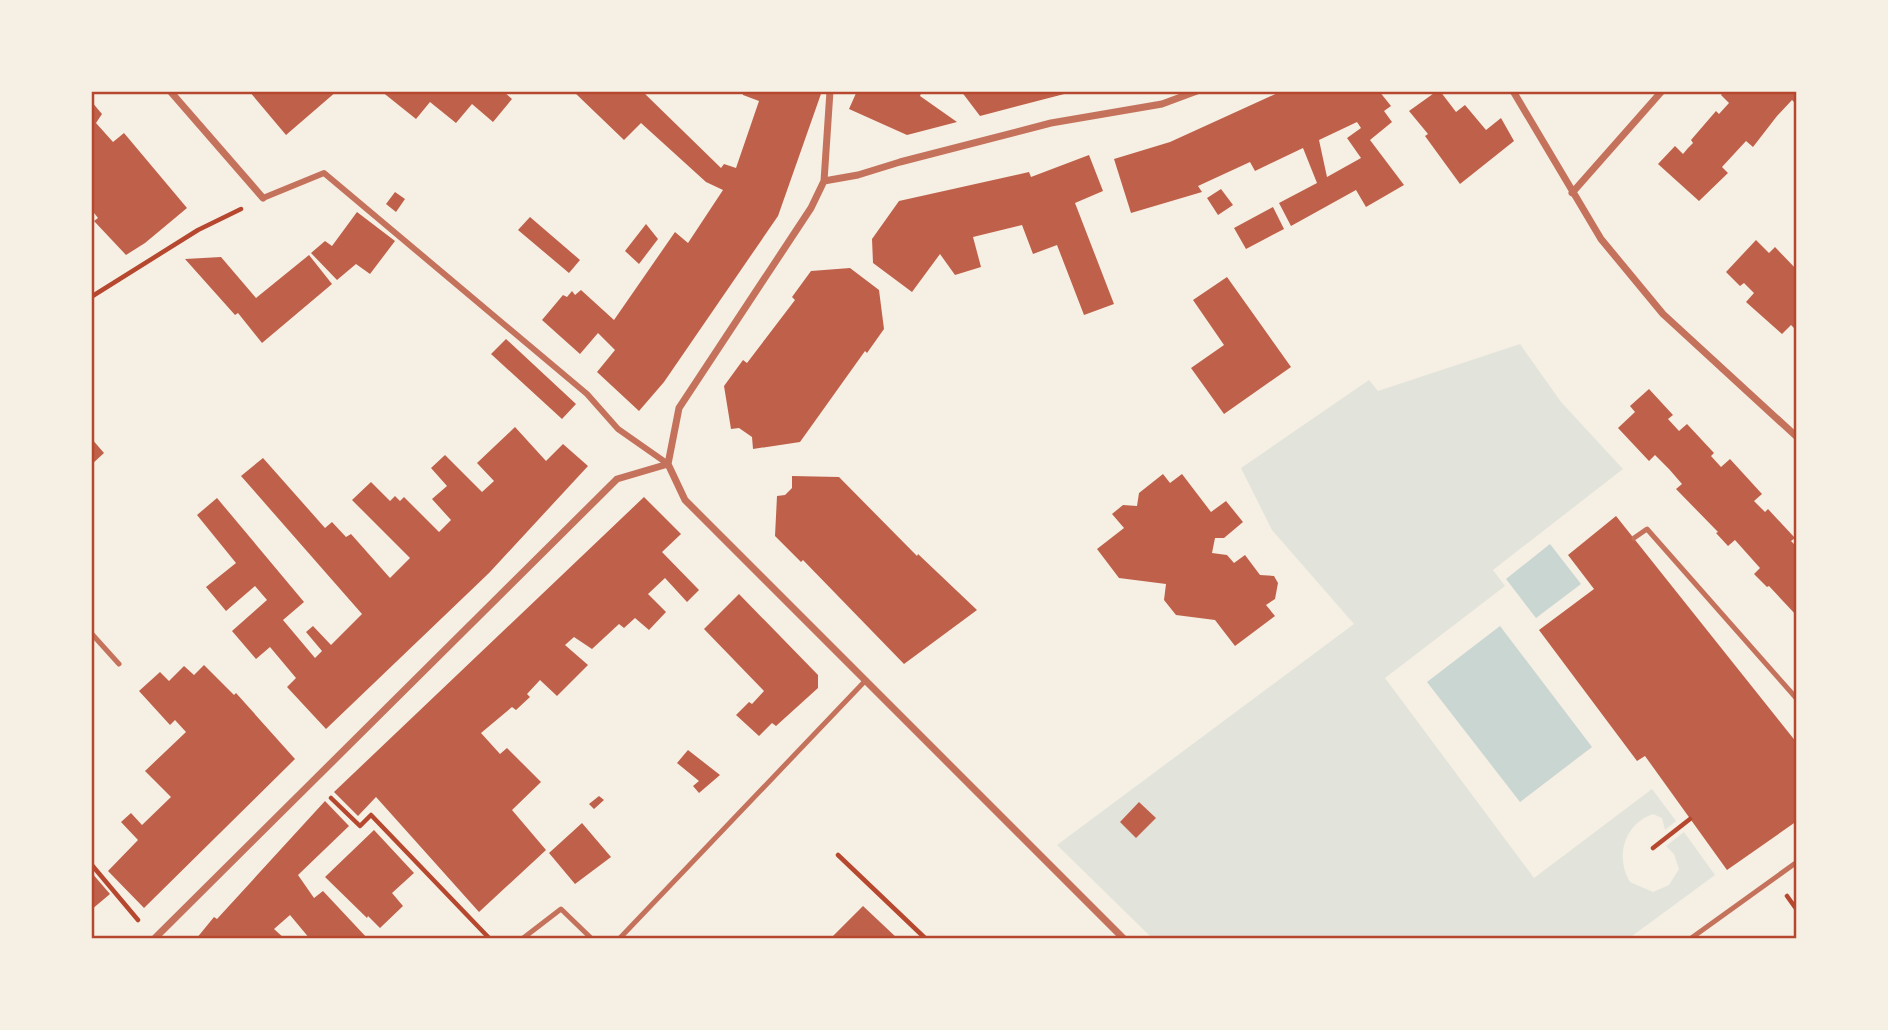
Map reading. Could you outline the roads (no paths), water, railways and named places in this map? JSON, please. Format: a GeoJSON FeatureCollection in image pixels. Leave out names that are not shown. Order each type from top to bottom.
{"type":"FeatureCollection","features":[{"type":"Feature","properties":{"kind":"street"},"geometry":{"type":"LineString","coordinates":[[170,91],[263,198],[324,173],[587,394],[618,429],[668,464],[685,500],[1124,939]]}},
{"type":"Feature","properties":{"kind":"street"},"geometry":{"type":"LineString","coordinates":[[668,464],[679,408],[811,208],[824,181],[830,91]]}},
{"type":"Feature","properties":{"kind":"street"},"geometry":{"type":"LineString","coordinates":[[824,181],[858,175],[1051,122],[1162,104],[1197,91]]}},
{"type":"Feature","properties":{"kind":"street"},"geometry":{"type":"LineString","coordinates":[[1513,91],[1601,239],[1663,314],[1797,437]]}},
{"type":"Feature","properties":{"kind":"street"},"geometry":{"type":"LineString","coordinates":[[1572,193],[1662,91]]}},
{"type":"Feature","properties":{"kind":"street"},"geometry":{"type":"LineString","coordinates":[[154,939],[617,479],[668,464]]}},
{"type":"Feature","properties":{"kind":"lane"},"geometry":{"type":"LineString","coordinates":[[1634,538],[1647,529],[1797,699]]}},
{"type":"Feature","properties":{"kind":"lane"},"geometry":{"type":"LineString","coordinates":[[91,633],[119,664]]}},
{"type":"Feature","properties":{"kind":"lane"},"geometry":{"type":"LineString","coordinates":[[619,939],[866,680]]}},
{"type":"Feature","properties":{"kind":"lane"},"geometry":{"type":"LineString","coordinates":[[1690,939],[1797,862]]}},
{"type":"Feature","properties":{"kind":"lane"},"geometry":{"type":"LineString","coordinates":[[522,939],[561,909],[592,939]]}}]}
